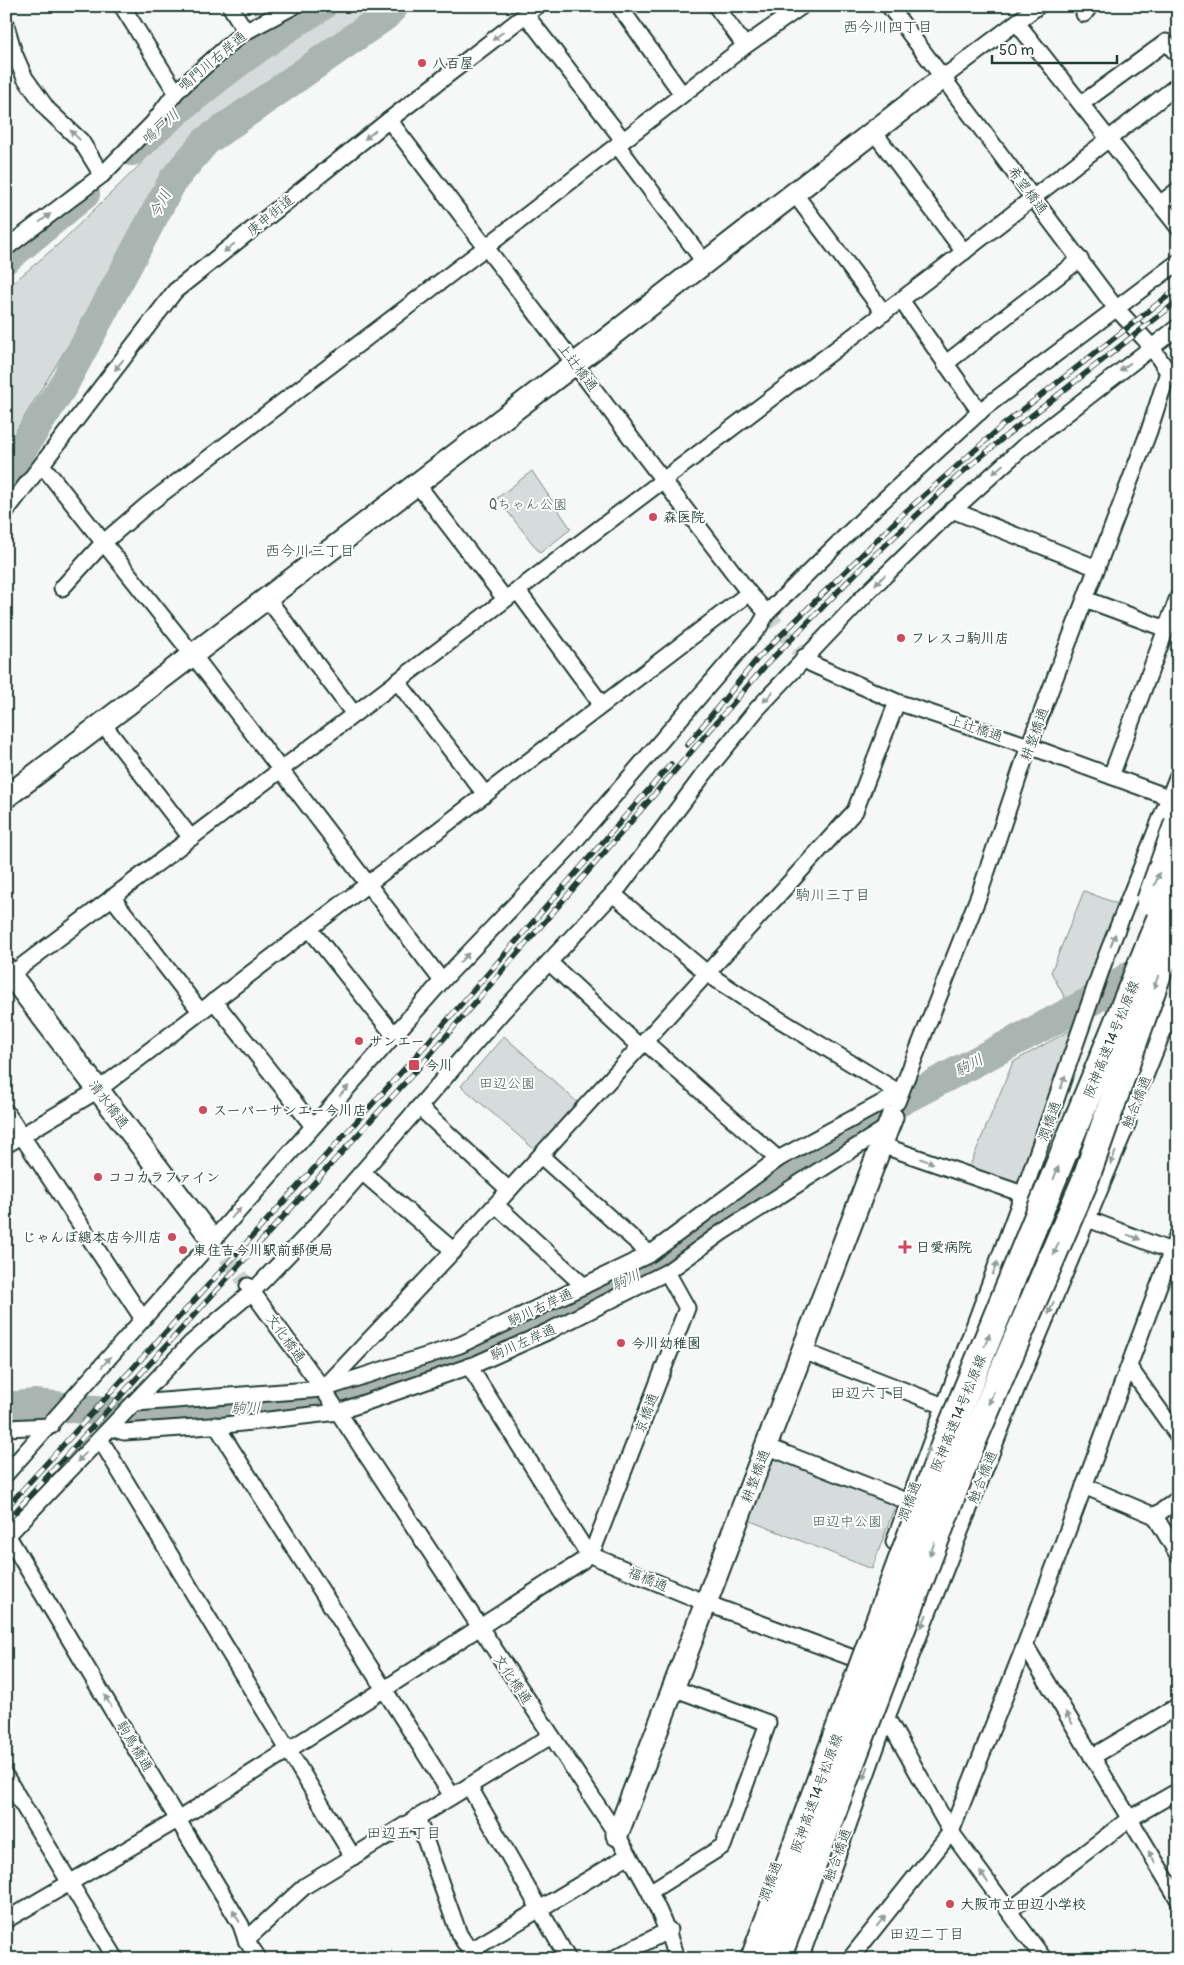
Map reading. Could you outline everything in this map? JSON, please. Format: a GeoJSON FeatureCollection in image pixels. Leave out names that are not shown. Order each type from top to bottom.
{"type":"FeatureCollection","features":[{"type":"Feature","properties":{"kind":"highway"},"geometry":{"type":"LineString","coordinates":[[1130,994],[1153,888],[1178,823]]}},
{"type":"Feature","properties":{"kind":"highway","name":"阪神高速14号松原線"},"geometry":{"type":"LineString","coordinates":[[754,1959],[948,1435],[1178,875]]}},
{"type":"Feature","properties":{"kind":"highway","name":"阪神高速14号松原線"},"geometry":{"type":"LineString","coordinates":[[777,1959],[972,1443],[1084,1183],[1178,920]]}},
{"type":"Feature","properties":{"kind":"highway"},"geometry":{"type":"LineString","coordinates":[[1084,1183],[1140,1074],[1178,979]]}},
{"type":"Feature","properties":{"kind":"street"},"geometry":{"type":"LineString","coordinates":[[122,6],[176,92]]}},
{"type":"Feature","properties":{"kind":"street"},"geometry":{"type":"LineString","coordinates":[[230,6],[246,32]]}},
{"type":"Feature","properties":{"kind":"street","name":"鳴門川右岸通"},"geometry":{"type":"LineString","coordinates":[[6,248],[102,175],[153,123],[176,92],[246,32],[294,6]]}},
{"type":"Feature","properties":{"kind":"street"},"geometry":{"type":"LineString","coordinates":[[619,6],[682,94]]}},
{"type":"Feature","properties":{"kind":"street"},"geometry":{"type":"LineString","coordinates":[[716,6],[745,46]]}},
{"type":"Feature","properties":{"kind":"street"},"geometry":{"type":"LineString","coordinates":[[62,588],[104,542],[146,505],[486,247],[745,46],[802,6]]}},
{"type":"Feature","properties":{"kind":"street","name":"希望橋通"},"geometry":{"type":"LineString","coordinates":[[889,6],[1115,307],[1151,346],[1173,374]]}},
{"type":"Feature","properties":{"kind":"street"},"geometry":{"type":"LineString","coordinates":[[6,797],[575,363],[1038,6]]}},
{"type":"Feature","properties":{"kind":"street"},"geometry":{"type":"LineString","coordinates":[[532,11],[620,142],[705,262]]}},
{"type":"Feature","properties":{"kind":"street","name":"庚申街道"},"geometry":{"type":"LineString","coordinates":[[6,512],[175,292],[389,120],[532,11]]}},
{"type":"Feature","properties":{"kind":"street"},"geometry":{"type":"LineString","coordinates":[[1017,22],[1178,227]]}},
{"type":"Feature","properties":{"kind":"street"},"geometry":{"type":"LineString","coordinates":[[6,25],[14,53],[25,78],[48,110],[81,141],[102,175]]}},
{"type":"Feature","properties":{"kind":"street"},"geometry":{"type":"LineString","coordinates":[[1081,104],[1166,42],[1178,55]]}},
{"type":"Feature","properties":{"kind":"street"},"geometry":{"type":"LineString","coordinates":[[8,972],[191,838],[662,479],[884,313],[1178,85]]}},
{"type":"Feature","properties":{"kind":"street","name":"上辻橋通"},"geometry":{"type":"LineString","coordinates":[[389,120],[749,593],[767,613]]}},
{"type":"Feature","properties":{"kind":"street"},"geometry":{"type":"LineString","coordinates":[[874,132],[964,252]]}},
{"type":"Feature","properties":{"kind":"street"},"geometry":{"type":"LineString","coordinates":[[1160,204],[1178,190]]}},
{"type":"Feature","properties":{"kind":"street"},"geometry":{"type":"LineString","coordinates":[[794,193],[884,313]]}},
{"type":"Feature","properties":{"kind":"street"},"geometry":{"type":"LineString","coordinates":[[945,364],[1080,260]]}},
{"type":"Feature","properties":{"kind":"street"},"geometry":{"type":"LineString","coordinates":[[6,1474],[56,1420],[212,1239],[442,981],[568,849],[759,627],[767,613],[865,517],[980,412],[1115,307],[1178,262]]}},
{"type":"Feature","properties":{"kind":"street"},"geometry":{"type":"LineString","coordinates":[[901,300],[980,412]]}},
{"type":"Feature","properties":{"kind":"street"},"geometry":{"type":"LineString","coordinates":[[7,1535],[136,1403],[191,1343],[307,1236],[419,1107],[549,962],[613,894],[704,774],[757,709],[865,595],[952,510],[1022,448],[1151,346],[1178,327]]}},
{"type":"Feature","properties":{"kind":"street","name":"耕整橋通"},"geometry":{"type":"LineString","coordinates":[[617,1835],[900,1094],[979,895],[1029,746],[1149,430],[1173,374]]}},
{"type":"Feature","properties":{"kind":"street"},"geometry":{"type":"LineString","coordinates":[[42,465],[193,655],[366,885],[442,981]]}},
{"type":"Feature","properties":{"kind":"street"},"geometry":{"type":"LineString","coordinates":[[417,484],[505,599]]}},
{"type":"Feature","properties":{"kind":"street"},"geometry":{"type":"LineString","coordinates":[[952,510],[1097,568]]}},
{"type":"Feature","properties":{"kind":"street"},"geometry":{"type":"LineString","coordinates":[[517,590],[602,705]]}},
{"type":"Feature","properties":{"kind":"street"},"geometry":{"type":"LineString","coordinates":[[6,1146],[98,1090],[749,593]]}},
{"type":"Feature","properties":{"kind":"street"},"geometry":{"type":"LineString","coordinates":[[1111,776],[1178,597]]}},
{"type":"Feature","properties":{"kind":"street"},"geometry":{"type":"LineString","coordinates":[[267,598],[354,714]]}},
{"type":"Feature","properties":{"kind":"street"},"geometry":{"type":"LineString","coordinates":[[1085,600],[1166,629]]}},
{"type":"Feature","properties":{"kind":"street","name":"上辻橋通"},"geometry":{"type":"LineString","coordinates":[[805,658],[812,664],[897,702],[1029,746],[1173,799]]}},
{"type":"Feature","properties":{"kind":"street"},"geometry":{"type":"LineString","coordinates":[[397,681],[485,794]]}},
{"type":"Feature","properties":{"kind":"street"},"geometry":{"type":"LineString","coordinates":[[323,1390],[454,1251],[708,974],[855,810],[897,702]]}},
{"type":"Feature","properties":{"kind":"street"},"geometry":{"type":"LineString","coordinates":[[103,724],[191,838]]}},
{"type":"Feature","properties":{"kind":"street"},"geometry":{"type":"LineString","coordinates":[[1173,799],[1178,775]]}},
{"type":"Feature","properties":{"kind":"street","name":"潤橋通"},"geometry":{"type":"LineString","coordinates":[[741,1959],[1023,1194],[1096,986],[1173,799]]}},
{"type":"Feature","properties":{"kind":"street"},"geometry":{"type":"LineString","coordinates":[[613,894],[708,974],[900,1094]]}},
{"type":"Feature","properties":{"kind":"street"},"geometry":{"type":"LineString","coordinates":[[112,897],[200,1012]]}},
{"type":"Feature","properties":{"kind":"street"},"geometry":{"type":"LineString","coordinates":[[309,928],[394,1035]]}},
{"type":"Feature","properties":{"kind":"street"},"geometry":{"type":"LineString","coordinates":[[549,962],[778,1159]]}},
{"type":"Feature","properties":{"kind":"street","name":"清水橋通"},"geometry":{"type":"LineString","coordinates":[[8,972],[212,1239]]}},
{"type":"Feature","properties":{"kind":"street","name":"触合橋通"},"geometry":{"type":"LineString","coordinates":[[800,1959],[887,1717],[1018,1385],[1175,1016],[1178,1000]]}},
{"type":"Feature","properties":{"kind":"street"},"geometry":{"type":"LineString","coordinates":[[214,1001],[313,1126]]}},
{"type":"Feature","properties":{"kind":"street","name":"駒川右岸通"},"geometry":{"type":"LineString","coordinates":[[136,1403],[323,1390],[460,1345],[650,1254],[778,1159],[900,1094]]}},
{"type":"Feature","properties":{"kind":"street"},"geometry":{"type":"LineString","coordinates":[[419,1107],[509,1190]]}},
{"type":"Feature","properties":{"kind":"street"},"geometry":{"type":"LineString","coordinates":[[6,1112],[143,1319]]}},
{"type":"Feature","properties":{"kind":"street","name":"駒川左岸通"},"geometry":{"type":"LineString","coordinates":[[114,1425],[124,1432],[216,1426],[336,1410],[469,1366],[547,1332],[667,1272],[721,1233],[890,1121]]}},
{"type":"Feature","properties":{"kind":"street"},"geometry":{"type":"LineString","coordinates":[[881,1146],[1023,1194],[1088,1219],[1174,1256]]}},
{"type":"Feature","properties":{"kind":"street"},"geometry":{"type":"LineString","coordinates":[[541,1156],[650,1254]]}},
{"type":"Feature","properties":{"kind":"street"},"geometry":{"type":"LineString","coordinates":[[362,1172],[454,1251]]}},
{"type":"Feature","properties":{"kind":"street"},"geometry":{"type":"LineString","coordinates":[[496,1205],[584,1286]]}},
{"type":"Feature","properties":{"kind":"street"},"geometry":{"type":"LineString","coordinates":[[850,1959],[951,1832],[1025,1645],[1129,1367],[1174,1256],[1178,1234]]}},
{"type":"Feature","properties":{"kind":"street","name":"京橋通"},"geometry":{"type":"LineString","coordinates":[[588,1554],[595,1546],[687,1308],[667,1272]]}},
{"type":"Feature","properties":{"kind":"street","name":"文化橋通"},"geometry":{"type":"LineString","coordinates":[[250,1289],[323,1390],[617,1835],[651,1891],[668,1930],[676,1959]]}},
{"type":"Feature","properties":{"kind":"street"},"geometry":{"type":"LineString","coordinates":[[802,1351],[944,1406]]}},
{"type":"Feature","properties":{"kind":"street"},"geometry":{"type":"LineString","coordinates":[[6,1920],[179,1818],[383,1690],[582,1561],[588,1554],[469,1366]]}},
{"type":"Feature","properties":{"kind":"street"},"geometry":{"type":"LineString","coordinates":[[1129,1367],[1178,1436]]}},
{"type":"Feature","properties":{"kind":"street"},"geometry":{"type":"LineString","coordinates":[[6,1428],[56,1420]]}},
{"type":"Feature","properties":{"kind":"street"},"geometry":{"type":"LineString","coordinates":[[216,1426],[452,1796]]}},
{"type":"Feature","properties":{"kind":"street"},"geometry":{"type":"LineString","coordinates":[[100,1439],[353,1857]]}},
{"type":"Feature","properties":{"kind":"street"},"geometry":{"type":"LineString","coordinates":[[766,1446],[909,1502]]}},
{"type":"Feature","properties":{"kind":"street"},"geometry":{"type":"LineString","coordinates":[[1084,1486],[1155,1516],[1178,1555]]}},
{"type":"Feature","properties":{"kind":"street"},"geometry":{"type":"LineString","coordinates":[[1155,1516],[1178,1499]]}},
{"type":"Feature","properties":{"kind":"street","name":"駒鳥橋通"},"geometry":{"type":"LineString","coordinates":[[7,1535],[179,1818],[241,1925],[246,1940],[259,1959]]}},
{"type":"Feature","properties":{"kind":"street","name":"福橋通"},"geometry":{"type":"LineString","coordinates":[[588,1554],[706,1602],[853,1658]]}},
{"type":"Feature","properties":{"kind":"street"},"geometry":{"type":"LineString","coordinates":[[1025,1645],[1178,1899]]}},
{"type":"Feature","properties":{"kind":"street"},"geometry":{"type":"LineString","coordinates":[[853,1658],[951,1832],[1044,1959]]}},
{"type":"Feature","properties":{"kind":"street"},"geometry":{"type":"LineString","coordinates":[[651,1891],[723,1846],[768,1723],[673,1688]]}},
{"type":"Feature","properties":{"kind":"street"},"geometry":{"type":"LineString","coordinates":[[1092,1757],[1178,1706]]}},
{"type":"Feature","properties":{"kind":"street"},"geometry":{"type":"LineString","coordinates":[[246,1940],[305,1886],[551,1736]]}},
{"type":"Feature","properties":{"kind":"street"},"geometry":{"type":"LineString","coordinates":[[6,1776],[116,1959]]}},
{"type":"Feature","properties":{"kind":"street"},"geometry":{"type":"LineString","coordinates":[[469,1786],[568,1959]]}},
{"type":"Feature","properties":{"kind":"street"},"geometry":{"type":"LineString","coordinates":[[1009,1911],[1129,1819],[1178,1792]]}},
{"type":"Feature","properties":{"kind":"street"},"geometry":{"type":"LineString","coordinates":[[417,1817],[459,1934],[470,1951],[629,1854]]}},
{"type":"Feature","properties":{"kind":"street"},"geometry":{"type":"LineString","coordinates":[[613,1959],[668,1930]]}},
{"type":"Feature","properties":{"kind":"green space"},"geometry":{"type":"Polygon","coordinates":[[[332,6],[379,6],[370,17],[271,84],[185,154],[6,447],[6,289],[61,242],[201,105],[275,43],[332,6]]]}},
{"type":"Feature","properties":{"kind":"green space","name":"Qちゃん公園"},"geometry":{"type":"Polygon","coordinates":[[[532,471],[571,529],[540,553],[497,498],[532,471]]]}},
{"type":"Feature","properties":{"kind":"green space"},"geometry":{"type":"Polygon","coordinates":[[[1084,891],[1118,904],[1087,988],[1066,1000],[1051,972],[1084,891]]]}},
{"type":"Feature","properties":{"kind":"green space"},"geometry":{"type":"Polygon","coordinates":[[[1074,1028],[1019,1185],[969,1168],[1013,1062],[1074,1028]]]}},
{"type":"Feature","properties":{"kind":"green space","name":"田辺公園"},"geometry":{"type":"Polygon","coordinates":[[[504,1036],[577,1102],[535,1150],[461,1086],[504,1036]]]}},
{"type":"Feature","properties":{"kind":"green space","name":"田辺中公園"},"geometry":{"type":"Polygon","coordinates":[[[777,1456],[896,1503],[872,1569],[748,1520],[770,1460],[777,1456]]]}},
{"type":"Feature","properties":{"kind":"waterway","name":"鳴戸川"},"geometry":{"type":"LineString","coordinates":[[132,151],[223,74],[272,38],[322,6]]}},
{"type":"Feature","properties":{"kind":"waterway","name":"今川"},"geometry":{"type":"LineString","coordinates":[[6,474],[64,384],[173,180],[206,141],[385,16],[394,6]]}},
{"type":"Feature","properties":{"kind":"waterway","name":"鳴戸川"},"geometry":{"type":"LineString","coordinates":[[6,259],[85,194]]}},
{"type":"Feature","properties":{"kind":"waterway","name":"駒川"},"geometry":{"type":"LineString","coordinates":[[6,1407],[35,1404],[142,1415],[216,1408],[265,1408],[311,1402],[346,1393],[468,1354],[658,1265],[719,1215],[880,1112],[1091,1001],[1154,961]]}},
{"type":"Feature","properties":{"kind":"tunnel"},"geometry":{"type":"LineString","coordinates":[[767,613],[804,657]]}},
{"type":"Feature","properties":{"kind":"tunnel"},"geometry":{"type":"LineString","coordinates":[[212,1239],[248,1286]]}},
{"type":"Feature","properties":{"kind":"railway"},"geometry":{"type":"LineString","coordinates":[[687,745],[758,658],[903,514],[1002,426],[1178,288]]}},
{"type":"Feature","properties":{"kind":"railway"},"geometry":{"type":"LineString","coordinates":[[6,1522],[422,1064],[766,665],[856,573],[958,476],[1008,434],[1178,301]]}},
{"type":"Feature","properties":{"kind":"railway"},"geometry":{"type":"LineString","coordinates":[[6,1508],[415,1057],[671,764]]}},
{"type":"Feature","properties":{"kind":"place","name":"八百屋"},"geometry":{"type":"Point","coordinates":[422,63]}},
{"type":"Feature","properties":{"kind":"place","name":"森医院"},"geometry":{"type":"Point","coordinates":[653,517]}},
{"type":"Feature","properties":{"kind":"place","name":"フレスコ駒川店"},"geometry":{"type":"Point","coordinates":[901,638]}},
{"type":"Feature","properties":{"kind":"place","name":"サンエー"},"geometry":{"type":"Point","coordinates":[359,1041]}},
{"type":"Feature","properties":{"kind":"place","name":"今川"},"geometry":{"type":"Point","coordinates":[414,1065]}},
{"type":"Feature","properties":{"kind":"place","name":"スーパーサンエー今川店"},"geometry":{"type":"Point","coordinates":[203,1110]}},
{"type":"Feature","properties":{"kind":"place","name":"ココカラファイン"},"geometry":{"type":"Point","coordinates":[98,1177]}},
{"type":"Feature","properties":{"kind":"place","name":"じゃんぼ總本店今川店"},"geometry":{"type":"Point","coordinates":[172,1237]}},
{"type":"Feature","properties":{"kind":"place","name":"日愛病院"},"geometry":{"type":"Point","coordinates":[905,1247]}},
{"type":"Feature","properties":{"kind":"place","name":"東住吉今川駅前郵便局"},"geometry":{"type":"Point","coordinates":[183,1250]}},
{"type":"Feature","properties":{"kind":"place","name":"今川幼稚園"},"geometry":{"type":"Point","coordinates":[621,1343]}},
{"type":"Feature","properties":{"kind":"place","name":"大阪市立田辺小学校"},"geometry":{"type":"Point","coordinates":[950,1904]}},
{"type":"Feature","properties":{"kind":"district","name":"西今川四丁目"},"geometry":{"type":"Point","coordinates":[888,27]}},
{"type":"Feature","properties":{"kind":"district","name":"西今川三丁目"},"geometry":{"type":"Point","coordinates":[310,551]}},
{"type":"Feature","properties":{"kind":"district","name":"駒川三丁目"},"geometry":{"type":"Point","coordinates":[833,895]}},
{"type":"Feature","properties":{"kind":"district","name":"田辺六丁目"},"geometry":{"type":"Point","coordinates":[868,1393]}},
{"type":"Feature","properties":{"kind":"district","name":"田辺五丁目"},"geometry":{"type":"Point","coordinates":[404,1833]}},
{"type":"Feature","properties":{"kind":"district","name":"田辺二丁目"},"geometry":{"type":"Point","coordinates":[927,1934]}}]}
